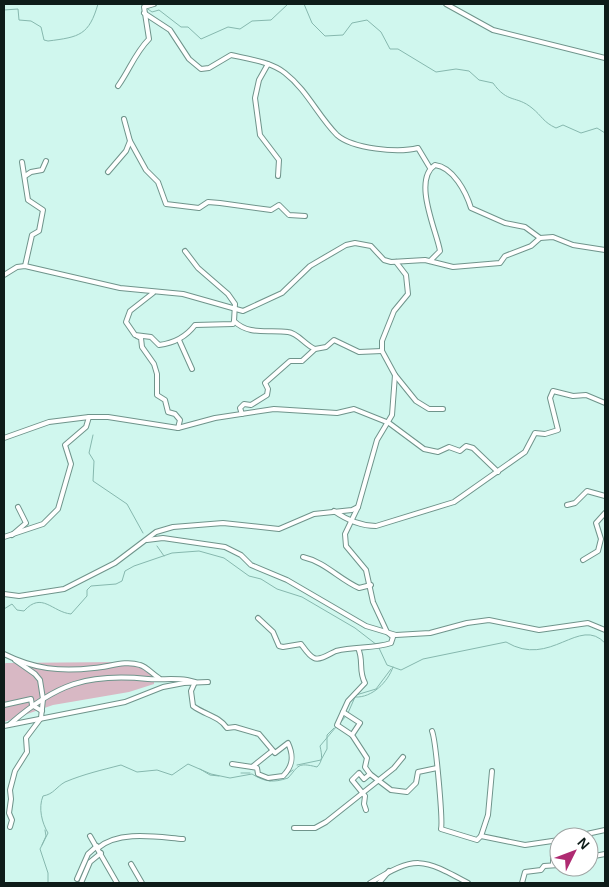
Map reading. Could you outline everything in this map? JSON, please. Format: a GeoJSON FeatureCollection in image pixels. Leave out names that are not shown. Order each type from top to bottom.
{"type":"FeatureCollection","features":[{"type":"Feature","properties":{"kind":"street"},"geometry":{"type":"LineString","coordinates":[[118,86],[129,72],[139,49],[149,39],[144,7],[154,4]]}},
{"type":"Feature","properties":{"kind":"street"},"geometry":{"type":"LineString","coordinates":[[446,4],[492,30],[605,58]]}},
{"type":"Feature","properties":{"kind":"street"},"geometry":{"type":"LineString","coordinates":[[144,13],[170,30],[189,60],[201,69],[209,68],[231,55],[268,64],[286,74],[313,103],[338,136],[374,148],[397,151],[418,148],[430,168],[426,183],[426,196],[434,235],[440,251],[430,261]]}},
{"type":"Feature","properties":{"kind":"street"},"geometry":{"type":"LineString","coordinates":[[268,64],[263,69],[255,98],[260,135],[279,160],[278,176]]}},
{"type":"Feature","properties":{"kind":"street"},"geometry":{"type":"LineString","coordinates":[[124,119],[130,142],[146,170],[158,182],[166,204],[199,208],[208,202],[271,210],[279,206],[289,215],[306,216]]}},
{"type":"Feature","properties":{"kind":"street"},"geometry":{"type":"LineString","coordinates":[[108,172],[126,151],[130,142]]}},
{"type":"Feature","properties":{"kind":"street"},"geometry":{"type":"LineString","coordinates":[[22,162],[28,200],[43,210],[39,231],[32,235],[24,266]]}},
{"type":"Feature","properties":{"kind":"street"},"geometry":{"type":"LineString","coordinates":[[25,176],[31,172],[42,170],[46,162]]}},
{"type":"Feature","properties":{"kind":"street"},"geometry":{"type":"LineString","coordinates":[[430,168],[440,166],[448,169],[469,200],[471,208],[505,224],[525,227],[540,238]]}},
{"type":"Feature","properties":{"kind":"street"},"geometry":{"type":"LineString","coordinates":[[4,275],[17,267],[24,266],[83,281],[153,293],[183,294],[243,311],[282,293],[310,266],[346,245],[355,243],[371,246],[387,261],[430,261],[453,267],[500,263],[505,256],[531,246],[540,238],[553,237],[573,245],[605,250]]}},
{"type":"Feature","properties":{"kind":"street"},"geometry":{"type":"LineString","coordinates":[[185,251],[198,268],[228,294],[235,304],[234,321]]}},
{"type":"Feature","properties":{"kind":"street"},"geometry":{"type":"LineString","coordinates":[[396,262],[406,275],[408,294],[394,311],[384,332],[382,351],[395,376],[416,401],[429,409],[443,409]]}},
{"type":"Feature","properties":{"kind":"street"},"geometry":{"type":"LineString","coordinates":[[153,293],[127,316],[126,322],[135,334],[141,338],[142,347],[154,364],[157,374],[157,395],[165,400],[168,412],[176,414],[180,420],[178,428]]}},
{"type":"Feature","properties":{"kind":"street"},"geometry":{"type":"LineString","coordinates":[[135,334],[151,337],[159,345],[187,336],[195,325],[233,324],[234,321]]}},
{"type":"Feature","properties":{"kind":"street"},"geometry":{"type":"LineString","coordinates":[[234,321],[250,331],[290,332],[302,343],[315,349]]}},
{"type":"Feature","properties":{"kind":"street"},"geometry":{"type":"LineString","coordinates":[[179,340],[192,369]]}},
{"type":"Feature","properties":{"kind":"street"},"geometry":{"type":"LineString","coordinates":[[242,414],[240,408],[244,404],[251,405],[266,395],[268,389],[265,383],[281,367],[290,361],[302,361],[315,349],[326,347],[334,340],[359,352],[382,351]]}},
{"type":"Feature","properties":{"kind":"street"},"geometry":{"type":"LineString","coordinates":[[258,618],[273,632],[279,646],[300,644],[314,658],[319,659],[339,651],[375,647],[391,643],[393,637],[387,632],[373,602],[371,585],[363,564],[346,546],[345,534],[358,507],[377,440],[389,423],[394,406],[395,376]]}},
{"type":"Feature","properties":{"kind":"street"},"geometry":{"type":"LineString","coordinates":[[334,511],[350,521],[367,526],[376,526],[413,516],[439,505],[447,505],[462,498],[525,452],[535,433],[545,434],[558,430],[550,398],[553,391],[573,396],[586,395],[605,403]]}},
{"type":"Feature","properties":{"kind":"street"},"geometry":{"type":"LineString","coordinates":[[4,438],[50,422],[88,417],[108,417],[178,428],[215,418],[274,408],[337,413],[354,409],[389,423],[424,449],[438,452],[449,447],[460,451],[466,446],[472,448],[498,472]]}},
{"type":"Feature","properties":{"kind":"street"},"geometry":{"type":"LineString","coordinates":[[4,537],[43,524],[58,509],[71,464],[65,445],[86,427],[88,417]]}},
{"type":"Feature","properties":{"kind":"street"},"geometry":{"type":"LineString","coordinates":[[567,505],[575,503],[587,491],[605,496]]}},
{"type":"Feature","properties":{"kind":"street"},"geometry":{"type":"LineString","coordinates":[[10,536],[26,522],[18,507]]}},
{"type":"Feature","properties":{"kind":"street"},"geometry":{"type":"LineString","coordinates":[[4,594],[19,596],[64,589],[115,563],[156,532],[191,525],[223,523],[279,529],[314,514],[352,510],[358,507]]}},
{"type":"Feature","properties":{"kind":"street"},"geometry":{"type":"LineString","coordinates":[[583,560],[598,552],[600,539],[596,523],[605,513]]}},
{"type":"Feature","properties":{"kind":"street"},"geometry":{"type":"LineString","coordinates":[[147,540],[163,538],[225,547],[241,555],[251,566],[287,580],[366,626],[396,635],[418,635],[476,621],[489,620],[550,631],[588,623],[605,630]]}},
{"type":"Feature","properties":{"kind":"street"},"geometry":{"type":"LineString","coordinates":[[304,557],[318,561],[342,580],[359,588],[371,585]]}},
{"type":"Feature","properties":{"kind":"street"},"geometry":{"type":"LineString","coordinates":[[358,648],[362,658],[359,672],[364,682],[348,701],[337,725],[352,735],[367,758],[365,767],[370,774],[378,782],[391,790],[406,792],[416,783],[418,772],[437,768]]}},
{"type":"Feature","properties":{"kind":"street"},"geometry":{"type":"LineString","coordinates":[[4,654],[32,667],[53,669],[96,668],[124,663],[140,665],[176,685]]}},
{"type":"Feature","properties":{"kind":"street"},"geometry":{"type":"LineString","coordinates":[[10,827],[12,820],[9,813],[12,799],[10,790],[15,771],[27,752],[26,738],[41,718],[43,699],[40,680],[35,674],[15,660]]}},
{"type":"Feature","properties":{"kind":"street"},"geometry":{"type":"LineString","coordinates":[[10,724],[32,705],[66,685],[124,676],[178,679],[195,682]]}},
{"type":"Feature","properties":{"kind":"street"},"geometry":{"type":"LineString","coordinates":[[195,682],[191,691],[193,706],[201,712],[221,720],[227,728],[236,728],[259,734],[275,753],[288,743],[292,751],[292,764],[283,776],[268,778],[258,774],[257,768],[232,764]]}},
{"type":"Feature","properties":{"kind":"street"},"geometry":{"type":"LineString","coordinates":[[4,726],[125,702],[176,685],[208,682]]}},
{"type":"Feature","properties":{"kind":"street"},"geometry":{"type":"LineString","coordinates":[[4,705],[31,699],[32,705],[42,711]]}},
{"type":"Feature","properties":{"kind":"street"},"geometry":{"type":"LineString","coordinates":[[343,712],[360,723],[352,735]]}},
{"type":"Feature","properties":{"kind":"street"},"geometry":{"type":"LineString","coordinates":[[432,731],[436,740],[440,811],[443,823],[441,829],[477,840],[481,836],[488,815],[492,771]]}},
{"type":"Feature","properties":{"kind":"street"},"geometry":{"type":"LineString","coordinates":[[252,767],[272,750]]}},
{"type":"Feature","properties":{"kind":"street"},"geometry":{"type":"LineString","coordinates":[[294,828],[316,828],[326,822],[362,792],[378,782],[403,757]]}},
{"type":"Feature","properties":{"kind":"street"},"geometry":{"type":"LineString","coordinates":[[366,810],[364,804],[365,796],[352,780],[359,773],[364,779],[370,774]]}},
{"type":"Feature","properties":{"kind":"street"},"geometry":{"type":"LineString","coordinates":[[90,836],[117,883]]}},
{"type":"Feature","properties":{"kind":"street"},"geometry":{"type":"LineString","coordinates":[[81,883],[90,862],[99,849],[108,841],[135,836],[183,839]]}},
{"type":"Feature","properties":{"kind":"street"},"geometry":{"type":"LineString","coordinates":[[481,836],[525,846],[549,842]]}},
{"type":"Feature","properties":{"kind":"street"},"geometry":{"type":"LineString","coordinates":[[77,879],[88,854],[99,849]]}},
{"type":"Feature","properties":{"kind":"street"},"geometry":{"type":"LineString","coordinates":[[370,883],[388,871],[407,864],[424,862],[442,868],[468,883]]}},
{"type":"Feature","properties":{"kind":"street"},"geometry":{"type":"LineString","coordinates":[[131,864],[142,883]]}},
{"type":"Feature","properties":{"kind":"street"},"geometry":{"type":"LineString","coordinates":[[522,883],[525,872],[541,870],[544,866],[549,865]]}},
{"type":"Feature","properties":{"kind":"street"},"geometry":{"type":"LineString","coordinates":[[379,883],[388,871]]}},
{"type":"Feature","properties":{"kind":"shaded area"},"geometry":{"type":"Polygon","coordinates":[[[119,662],[139,666],[154,677],[154,684],[129,692],[53,705],[4,722],[4,664],[119,662]]]}},
{"type":"Feature","properties":{"kind":"waterway"},"geometry":{"type":"LineString","coordinates":[[4,10],[18,9],[19,20],[31,21],[41,27],[44,40],[48,41],[68,38],[82,33],[91,22],[98,4]]}},
{"type":"Feature","properties":{"kind":"waterway"},"geometry":{"type":"LineString","coordinates":[[141,4],[152,12],[159,10],[181,27],[188,27],[201,39],[228,27],[240,29],[252,21],[271,20],[288,4]]}},
{"type":"Feature","properties":{"kind":"waterway"},"geometry":{"type":"LineString","coordinates":[[304,4],[312,23],[325,36],[343,35],[352,23],[367,20],[381,32],[390,49],[398,49],[436,72],[456,69],[469,71],[479,80],[493,83],[498,90],[508,97],[526,104],[556,128],[563,125],[581,133],[597,128],[605,133]]}},
{"type":"Feature","properties":{"kind":"waterway"},"geometry":{"type":"LineString","coordinates":[[93,435],[89,453],[94,461],[93,481],[127,504],[143,533]]}},
{"type":"Feature","properties":{"kind":"waterway"},"geometry":{"type":"LineString","coordinates":[[157,546],[164,556]]}},
{"type":"Feature","properties":{"kind":"waterway"},"geometry":{"type":"LineString","coordinates":[[4,609],[12,604],[17,610],[24,611],[30,605],[42,603],[71,614],[87,596],[87,590],[91,586],[116,584],[122,581],[125,571],[134,566],[172,553],[199,551],[224,558],[249,576],[261,579],[277,589],[302,597],[355,628],[377,645]]}},
{"type":"Feature","properties":{"kind":"waterway"},"geometry":{"type":"LineString","coordinates":[[379,648],[387,665],[401,670],[423,659],[506,642],[522,649],[537,650],[585,635],[595,636],[605,643]]}},
{"type":"Feature","properties":{"kind":"waterway"},"geometry":{"type":"LineString","coordinates":[[348,713],[355,697],[361,697],[373,692],[383,683],[393,667]]}},
{"type":"Feature","properties":{"kind":"waterway"},"geometry":{"type":"LineString","coordinates":[[356,695],[376,689],[391,669]]}},
{"type":"Feature","properties":{"kind":"waterway"},"geometry":{"type":"LineString","coordinates":[[340,723],[346,716]]}},
{"type":"Feature","properties":{"kind":"waterway"},"geometry":{"type":"LineString","coordinates":[[48,883],[48,873],[40,849],[48,833],[41,815],[41,805],[43,796],[50,794],[65,782],[86,774],[121,765],[137,772],[157,770],[172,775],[188,764],[211,774],[230,778],[252,774],[261,779],[278,781],[288,778],[299,766],[317,767],[322,758],[320,746],[336,727]]}},
{"type":"Feature","properties":{"kind":"waterway"},"geometry":{"type":"LineString","coordinates":[[297,765],[321,760],[327,749],[327,735],[334,728]]}},
{"type":"Feature","properties":{"kind":"waterway"},"geometry":{"type":"LineString","coordinates":[[200,769],[210,775],[219,776]]}},
{"type":"Feature","properties":{"kind":"waterway"},"geometry":{"type":"LineString","coordinates":[[286,775],[293,770]]}},
{"type":"Feature","properties":{"kind":"waterway"},"geometry":{"type":"LineString","coordinates":[[241,773],[250,773]]}},
{"type":"Feature","properties":{"kind":"waterway"},"geometry":{"type":"LineString","coordinates":[[258,777],[270,781],[278,778]]}},
{"type":"Feature","properties":{"kind":"waterway"},"geometry":{"type":"LineString","coordinates":[[42,845],[46,836],[45,830]]}}]}
